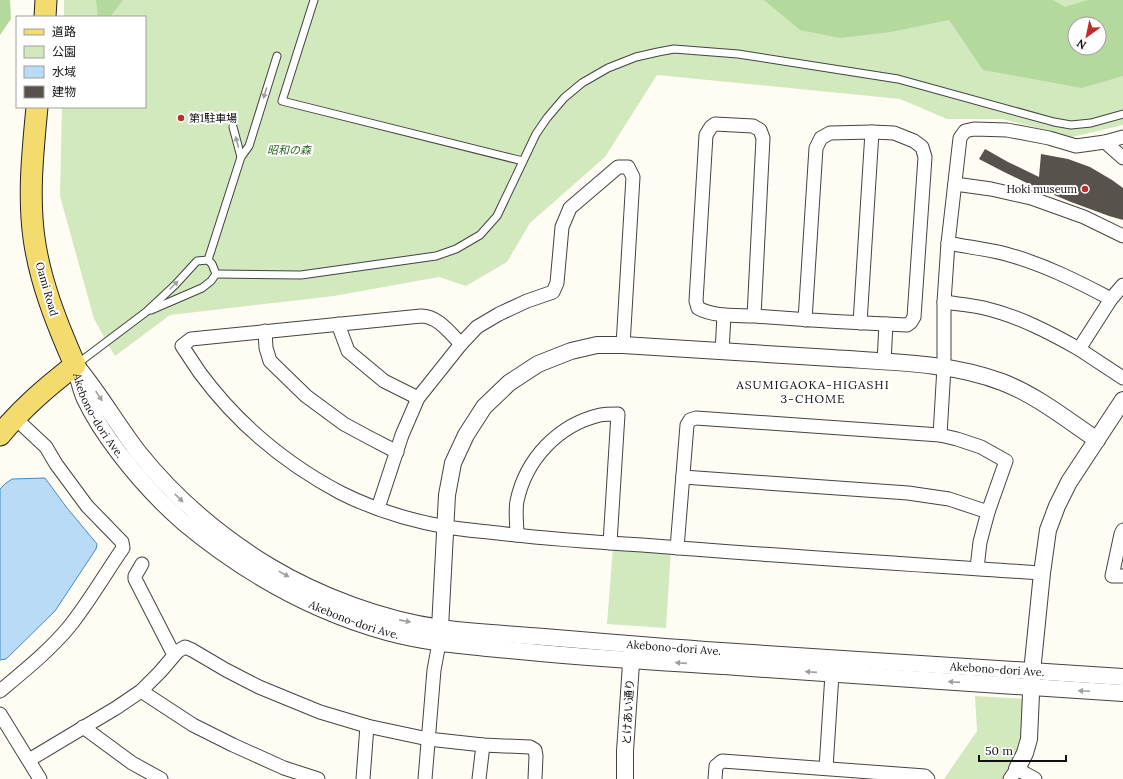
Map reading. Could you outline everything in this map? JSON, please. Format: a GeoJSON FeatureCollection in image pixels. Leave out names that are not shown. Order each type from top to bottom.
{"type":"FeatureCollection","features":[{"type":"Feature","properties":{"kind":"main road"},"geometry":{"type":"LineString","coordinates":[[45,16],[46,0]]}},
{"type":"Feature","properties":{"kind":"main road","name":"Oami Road"},"geometry":{"type":"LineString","coordinates":[[37,108],[31,176],[34,237],[46,292],[75,365]]}},
{"type":"Feature","properties":{"kind":"main road"},"geometry":{"type":"LineString","coordinates":[[0,435],[14,417],[40,393],[75,365]]}},
{"type":"Feature","properties":{"kind":"street"},"geometry":{"type":"LineString","coordinates":[[754,316],[763,138],[760,130],[753,126],[715,124],[711,127],[706,135],[696,301],[698,308],[705,312],[724,315],[754,316],[805,320],[907,325],[911,322],[914,317],[925,157],[922,147],[914,141],[894,133],[872,132],[830,133],[821,138],[816,148],[805,320]]}},
{"type":"Feature","properties":{"kind":"street"},"geometry":{"type":"LineString","coordinates":[[940,435],[944,367],[944,302],[948,243],[960,138],[965,131],[974,129],[1007,130],[1049,138],[1076,146],[1106,142],[1123,137]]}},
{"type":"Feature","properties":{"kind":"street"},"geometry":{"type":"LineString","coordinates":[[860,323],[872,132]]}},
{"type":"Feature","properties":{"kind":"street"},"geometry":{"type":"LineString","coordinates":[[1106,142],[1123,158]]}},
{"type":"Feature","properties":{"kind":"street"},"geometry":{"type":"LineString","coordinates":[[378,508],[402,435],[418,398],[461,344],[477,327],[498,314],[527,301],[553,292],[557,283],[562,227],[570,208],[618,167],[628,168],[633,177],[623,345]]}},
{"type":"Feature","properties":{"kind":"street"},"geometry":{"type":"LineString","coordinates":[[955,184],[992,189],[1031,198],[1084,217],[1123,236]]}},
{"type":"Feature","properties":{"kind":"street"},"geometry":{"type":"LineString","coordinates":[[948,243],[1006,254],[1019,258],[1077,281],[1111,299]]}},
{"type":"Feature","properties":{"kind":"street"},"geometry":{"type":"LineString","coordinates":[[1079,349],[1111,299],[1123,285]]}},
{"type":"Feature","properties":{"kind":"street"},"geometry":{"type":"LineString","coordinates":[[944,302],[985,308],[1027,322],[1079,349],[1123,378]]}},
{"type":"Feature","properties":{"kind":"street"},"geometry":{"type":"LineString","coordinates":[[722,352],[724,315]]}},
{"type":"Feature","properties":{"kind":"street"},"geometry":{"type":"LineString","coordinates":[[461,344],[437,321],[426,316],[191,339],[182,346],[201,374],[223,401],[247,426],[277,452],[311,476],[336,490],[378,508],[412,519],[446,527],[516,535],[677,548],[1042,573]]}},
{"type":"Feature","properties":{"kind":"street"},"geometry":{"type":"LineString","coordinates":[[338,324],[348,351],[384,380],[418,398]]}},
{"type":"Feature","properties":{"kind":"street"},"geometry":{"type":"LineString","coordinates":[[884,362],[886,324]]}},
{"type":"Feature","properties":{"kind":"street"},"geometry":{"type":"LineString","coordinates":[[265,331],[266,348],[270,361],[306,396],[344,424],[397,452]]}},
{"type":"Feature","properties":{"kind":"street"},"geometry":{"type":"LineString","coordinates":[[425,779],[434,670],[440,636],[447,495],[453,463],[466,435],[484,407],[509,383],[538,364],[571,351],[597,345],[623,345],[944,367],[979,374],[1002,382],[1033,397],[1097,440]]}},
{"type":"Feature","properties":{"kind":"street","name":"Akebono-dori Ave."},"geometry":{"type":"LineString","coordinates":[[75,365],[91,384],[138,452],[162,481],[188,506],[234,543],[268,565],[306,586],[355,606],[440,636],[549,654],[631,652],[1123,677]]}},
{"type":"Feature","properties":{"kind":"street"},"geometry":{"type":"LineString","coordinates":[[1035,779],[1014,774],[1025,752],[1029,739],[1032,672],[1048,530],[1057,506],[1069,482],[1123,400]]}},
{"type":"Feature","properties":{"kind":"street"},"geometry":{"type":"LineString","coordinates":[[516,535],[517,502],[524,480],[534,459],[548,443],[567,427],[601,414],[618,414],[610,543]]}},
{"type":"Feature","properties":{"kind":"street"},"geometry":{"type":"LineString","coordinates":[[0,691],[37,660],[69,627],[97,590],[122,548],[122,542],[88,506],[56,464],[46,447],[14,417]]}},
{"type":"Feature","properties":{"kind":"street"},"geometry":{"type":"LineString","coordinates":[[677,548],[687,425],[690,420],[696,418],[940,435],[982,447],[1006,461],[988,512],[980,542],[977,568]]}},
{"type":"Feature","properties":{"kind":"street"},"geometry":{"type":"LineString","coordinates":[[683,476],[908,493],[949,500],[988,512]]}},
{"type":"Feature","properties":{"kind":"street"},"geometry":{"type":"LineString","coordinates":[[1123,530],[1112,576],[1123,576]]}},
{"type":"Feature","properties":{"kind":"street"},"geometry":{"type":"LineString","coordinates":[[142,564],[134,576],[135,579],[174,656]]}},
{"type":"Feature","properties":{"kind":"street"},"geometry":{"type":"LineString","coordinates":[[29,760],[141,691],[178,651],[185,647],[265,690],[320,712],[367,726],[428,739],[483,745],[530,747],[535,750],[536,756],[535,779]]}},
{"type":"Feature","properties":{"kind":"street","name":"Akebono-dori Ave."},"geometry":{"type":"LineString","coordinates":[[631,652],[832,674],[1123,693]]}},
{"type":"Feature","properties":{"kind":"street","name":"とけあい通り"},"geometry":{"type":"LineString","coordinates":[[625,779],[631,652]]}},
{"type":"Feature","properties":{"kind":"street"},"geometry":{"type":"LineString","coordinates":[[826,768],[832,674]]}},
{"type":"Feature","properties":{"kind":"street"},"geometry":{"type":"LineString","coordinates":[[141,691],[193,725],[233,745],[284,768],[318,779]]}},
{"type":"Feature","properties":{"kind":"street"},"geometry":{"type":"LineString","coordinates":[[0,714],[40,779]]}},
{"type":"Feature","properties":{"kind":"street"},"geometry":{"type":"LineString","coordinates":[[363,779],[367,726]]}},
{"type":"Feature","properties":{"kind":"street"},"geometry":{"type":"LineString","coordinates":[[83,728],[132,763],[161,779]]}},
{"type":"Feature","properties":{"kind":"street"},"geometry":{"type":"LineString","coordinates":[[479,779],[483,745]]}},
{"type":"Feature","properties":{"kind":"street"},"geometry":{"type":"LineString","coordinates":[[715,779],[716,766],[722,761],[925,776],[928,779]]}},
{"type":"Feature","properties":{"kind":"lane"},"geometry":{"type":"LineString","coordinates":[[314,0],[282,100],[523,161]]}},
{"type":"Feature","properties":{"kind":"lane"},"geometry":{"type":"LineString","coordinates":[[216,274],[301,275],[436,256],[456,249],[480,235],[496,216],[536,134],[564,98],[582,83],[608,68],[636,57],[674,49],[738,54],[898,79],[1054,122],[1071,125],[1091,123],[1123,114]]}},
{"type":"Feature","properties":{"kind":"lane"},"geometry":{"type":"LineString","coordinates":[[208,260],[241,157],[249,146],[277,56]]}},
{"type":"Feature","properties":{"kind":"lane"},"geometry":{"type":"LineString","coordinates":[[233,127],[241,157]]}},
{"type":"Feature","properties":{"kind":"lane"},"geometry":{"type":"LineString","coordinates":[[208,260],[212,264],[216,274]]}},
{"type":"Feature","properties":{"kind":"lane"},"geometry":{"type":"LineString","coordinates":[[75,365],[146,312],[197,261],[208,260]]}},
{"type":"Feature","properties":{"kind":"lane"},"geometry":{"type":"LineString","coordinates":[[146,312],[202,288],[211,281],[216,274]]}},
{"type":"Feature","properties":{"kind":"green space"},"geometry":{"type":"Polygon","coordinates":[[[0,0],[10,0],[11,19],[0,35],[0,0]]]}},
{"type":"Feature","properties":{"kind":"green space","name":"昭和の森"},"geometry":{"type":"Polygon","coordinates":[[[64,0],[1123,0],[1123,125],[1072,137],[1002,119],[947,119],[900,99],[657,75],[605,157],[530,223],[507,262],[466,286],[439,277],[334,296],[170,315],[115,356],[94,319],[60,196],[62,108],[146,108],[146,16],[64,16],[64,0]]]}},
{"type":"Feature","properties":{"kind":"green space"},"geometry":{"type":"Polygon","coordinates":[[[96,0],[123,0],[111,16],[98,16],[96,0]]]}},
{"type":"Feature","properties":{"kind":"green space"},"geometry":{"type":"Polygon","coordinates":[[[764,0],[1053,0],[1065,7],[1088,0],[1123,0],[1123,76],[1082,88],[983,70],[949,20],[891,32],[840,38],[800,30],[764,0]]]}},
{"type":"Feature","properties":{"kind":"green space"},"geometry":{"type":"Polygon","coordinates":[[[613,546],[671,550],[666,628],[607,624],[613,546]]]}},
{"type":"Feature","properties":{"kind":"green space"},"geometry":{"type":"Polygon","coordinates":[[[975,696],[1027,699],[1026,733],[1005,779],[944,779],[977,731],[975,696]]]}},
{"type":"Feature","properties":{"kind":"water"},"geometry":{"type":"Polygon","coordinates":[[[45,478],[67,508],[97,544],[96,549],[55,611],[6,659],[0,660],[0,489],[12,479],[45,478]]]}},
{"type":"Feature","properties":{"kind":"building"},"geometry":{"type":"Polygon","coordinates":[[[985,149],[1039,177],[1041,154],[1068,159],[1090,167],[1123,188],[1123,220],[1071,202],[1004,172],[979,159],[985,149]]]}},
{"type":"Feature","properties":{"kind":"place","name":"第1駐車場"},"geometry":{"type":"Point","coordinates":[181,118]}},
{"type":"Feature","properties":{"kind":"place","name":"Hoki museum"},"geometry":{"type":"Point","coordinates":[1085,189]}},
{"type":"Feature","properties":{"kind":"district","name":"ASUMIGAOKA-HIGASHI 3-CHOME"},"geometry":{"type":"Point","coordinates":[813,392]}}]}
